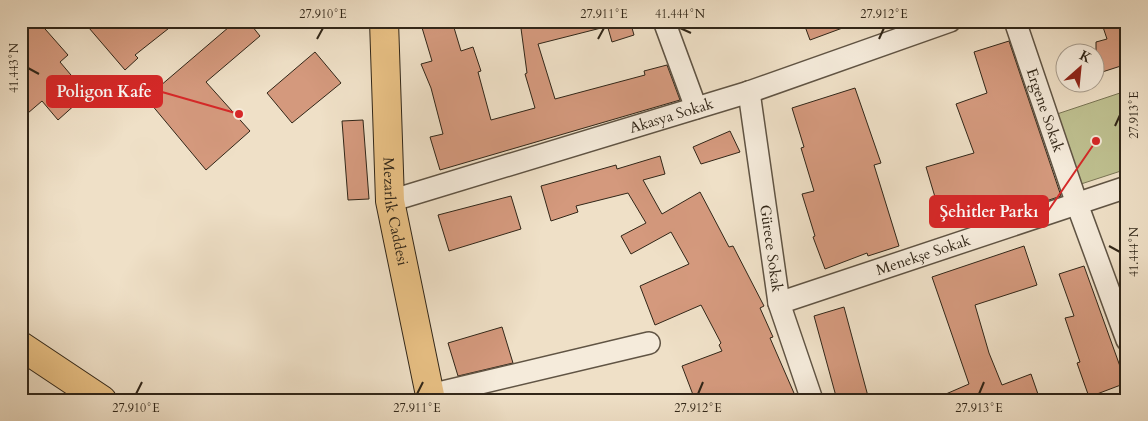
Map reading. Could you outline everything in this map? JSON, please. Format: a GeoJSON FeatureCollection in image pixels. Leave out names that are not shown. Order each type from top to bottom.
{"type":"FeatureCollection","features":[{"type":"Feature","properties":{"kind":"main road","name":"Mezarlık Caddesi"},"geometry":{"type":"LineString","coordinates":[[384,21],[390,201],[430,397]]}},
{"type":"Feature","properties":{"kind":"main road"},"geometry":{"type":"LineString","coordinates":[[21,346],[102,400]]}},
{"type":"Feature","properties":{"kind":"street"},"geometry":{"type":"LineString","coordinates":[[664,21],[696,108]]}},
{"type":"Feature","properties":{"kind":"street","name":"Akasya Sokak"},"geometry":{"type":"LineString","coordinates":[[390,201],[749,92],[950,21]]}},
{"type":"Feature","properties":{"kind":"street","name":"Ergene Sokak"},"geometry":{"type":"LineString","coordinates":[[1015,21],[1077,204],[1127,340]]}},
{"type":"Feature","properties":{"kind":"street","name":"Gürece Sokak"},"geometry":{"type":"LineString","coordinates":[[749,92],[779,303],[812,400]]}},
{"type":"Feature","properties":{"kind":"street","name":"Menekşe Sokak"},"geometry":{"type":"LineString","coordinates":[[779,303],[1127,187]]}},
{"type":"Feature","properties":{"kind":"street"},"geometry":{"type":"LineString","coordinates":[[430,397],[649,343]]}},
{"type":"Feature","properties":{"kind":"green space"},"geometry":{"type":"Polygon","coordinates":[[[1120,93],[1127,112],[1127,169],[1081,184],[1057,114],[1120,93]]]}},
{"type":"Feature","properties":{"kind":"building"},"geometry":{"type":"Polygon","coordinates":[[[21,21],[38,21],[68,55],[60,62],[87,94],[58,120],[42,101],[21,119],[21,21]]]}},
{"type":"Feature","properties":{"kind":"building"},"geometry":{"type":"Polygon","coordinates":[[[83,21],[178,21],[135,55],[138,58],[125,70],[83,21]]]}},
{"type":"Feature","properties":{"kind":"building"},"geometry":{"type":"Polygon","coordinates":[[[236,21],[248,21],[260,36],[206,82],[250,131],[206,170],[146,98],[236,21]]]}},
{"type":"Feature","properties":{"kind":"building"},"geometry":{"type":"Polygon","coordinates":[[[420,21],[452,21],[461,51],[473,47],[481,71],[478,72],[491,120],[535,108],[525,74],[527,73],[520,21],[604,21],[605,27],[538,44],[555,99],[645,75],[644,71],[667,65],[680,100],[440,170],[430,137],[443,134],[431,88],[421,64],[432,61],[420,21]]]}},
{"type":"Feature","properties":{"kind":"building"},"geometry":{"type":"Polygon","coordinates":[[[606,21],[630,21],[634,35],[612,42],[606,21]]]}},
{"type":"Feature","properties":{"kind":"building"},"geometry":{"type":"Polygon","coordinates":[[[803,21],[856,21],[856,23],[810,40],[803,21]]]}},
{"type":"Feature","properties":{"kind":"building"},"geometry":{"type":"Polygon","coordinates":[[[1113,21],[1127,21],[1127,64],[1106,71],[1106,42],[1096,42],[1107,39],[1102,24],[1113,21]]]}},
{"type":"Feature","properties":{"kind":"building"},"geometry":{"type":"Polygon","coordinates":[[[1009,41],[1061,196],[992,219],[990,214],[944,227],[926,167],[974,153],[956,104],[987,93],[974,52],[1009,41]]]}},
{"type":"Feature","properties":{"kind":"building"},"geometry":{"type":"Polygon","coordinates":[[[315,52],[341,83],[292,123],[267,93],[315,52]]]}},
{"type":"Feature","properties":{"kind":"building"},"geometry":{"type":"Polygon","coordinates":[[[855,88],[881,163],[874,165],[899,246],[868,256],[867,253],[825,269],[813,237],[815,236],[802,194],[814,191],[801,148],[804,147],[792,108],[855,88]]]}},
{"type":"Feature","properties":{"kind":"building"},"geometry":{"type":"Polygon","coordinates":[[[363,120],[369,199],[348,200],[342,121],[363,120]]]}},
{"type":"Feature","properties":{"kind":"building"},"geometry":{"type":"Polygon","coordinates":[[[730,131],[740,152],[701,164],[693,147],[730,131]]]}},
{"type":"Feature","properties":{"kind":"building"},"geometry":{"type":"Polygon","coordinates":[[[660,156],[665,174],[643,180],[662,214],[700,192],[729,247],[733,246],[764,306],[760,308],[773,337],[770,338],[797,400],[695,400],[682,366],[722,351],[719,345],[721,343],[701,305],[655,325],[640,286],[689,264],[671,232],[631,254],[621,236],[646,223],[628,193],[576,206],[578,212],[551,221],[541,186],[616,165],[617,169],[660,156]]]}},
{"type":"Feature","properties":{"kind":"building"},"geometry":{"type":"Polygon","coordinates":[[[511,196],[521,229],[449,251],[438,215],[511,196]]]}},
{"type":"Feature","properties":{"kind":"building"},"geometry":{"type":"Polygon","coordinates":[[[1024,246],[1037,285],[975,305],[989,353],[1002,385],[1031,374],[1040,400],[932,400],[969,384],[932,277],[1024,246]]]}},
{"type":"Feature","properties":{"kind":"building"},"geometry":{"type":"Polygon","coordinates":[[[1084,266],[1126,383],[1089,397],[1077,363],[1080,362],[1065,318],[1074,316],[1059,274],[1084,266]]]}},
{"type":"Feature","properties":{"kind":"building"},"geometry":{"type":"Polygon","coordinates":[[[844,307],[869,400],[837,400],[814,316],[844,307]]]}},
{"type":"Feature","properties":{"kind":"building"},"geometry":{"type":"Polygon","coordinates":[[[502,327],[513,363],[458,376],[448,343],[502,327]]]}},
{"type":"Feature","properties":{"kind":"place","name":"Poligon Kafe"},"geometry":{"type":"Point","coordinates":[239,114]}},
{"type":"Feature","properties":{"kind":"place","name":"Şehitler Parkı"},"geometry":{"type":"Point","coordinates":[1096,141]}}]}
